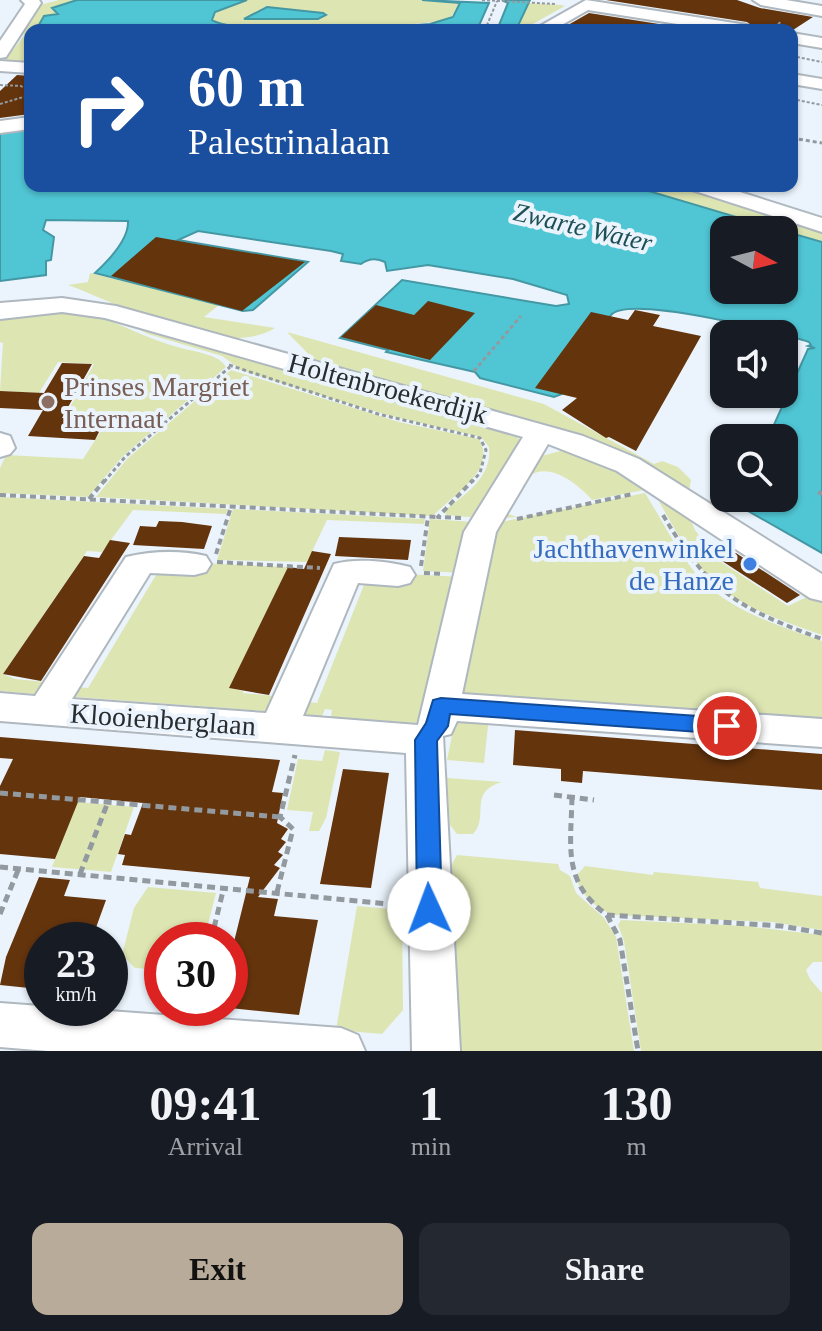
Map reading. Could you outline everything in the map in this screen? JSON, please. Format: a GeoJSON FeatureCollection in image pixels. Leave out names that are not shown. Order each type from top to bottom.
{"type":"FeatureCollection","features":[{"type":"Feature","properties":{"kind":"street"},"geometry":{"type":"LineString","coordinates":[[761,0],[822,9]]}},
{"type":"Feature","properties":{"kind":"street"},"geometry":{"type":"LineString","coordinates":[[786,0],[822,9]]}},
{"type":"Feature","properties":{"kind":"street"},"geometry":{"type":"LineString","coordinates":[[0,53],[31,2]]}},
{"type":"Feature","properties":{"kind":"street"},"geometry":{"type":"LineString","coordinates":[[551,24],[583,5],[631,7],[712,24]]}},
{"type":"Feature","properties":{"kind":"street"},"geometry":{"type":"LineString","coordinates":[[610,23],[631,7]]}},
{"type":"Feature","properties":{"kind":"street"},"geometry":{"type":"LineString","coordinates":[[683,24],[708,8]]}},
{"type":"Feature","properties":{"kind":"street"},"geometry":{"type":"LineString","coordinates":[[798,39],[822,43]]}},
{"type":"Feature","properties":{"kind":"street"},"geometry":{"type":"LineString","coordinates":[[806,81],[822,64]]}},
{"type":"Feature","properties":{"kind":"street"},"geometry":{"type":"LineString","coordinates":[[0,66],[24,68]]}},
{"type":"Feature","properties":{"kind":"street"},"geometry":{"type":"LineString","coordinates":[[0,127],[24,124]]}},
{"type":"Feature","properties":{"kind":"street"},"geometry":{"type":"LineString","coordinates":[[718,192],[822,225]]}},
{"type":"Feature","properties":{"kind":"street","name":"Holtenbroekerdijk"},"geometry":{"type":"LineString","coordinates":[[0,311],[62,305],[107,311],[541,431],[604,453],[644,483],[822,590]]}},
{"type":"Feature","properties":{"kind":"street"},"geometry":{"type":"LineString","coordinates":[[436,1051],[429,909],[433,723],[485,521],[541,431]]}},
{"type":"Feature","properties":{"kind":"street"},"geometry":{"type":"LineString","coordinates":[[0,442],[0,448]]}},
{"type":"Feature","properties":{"kind":"street","name":"Klooienberglaan"},"geometry":{"type":"LineString","coordinates":[[46,710],[138,565],[152,562],[194,564]]}},
{"type":"Feature","properties":{"kind":"street"},"geometry":{"type":"LineString","coordinates":[[346,572],[398,575]]}},
{"type":"Feature","properties":{"kind":"street","name":"Klooienberglaan"},"geometry":{"type":"LineString","coordinates":[[290,729],[346,572]]}},
{"type":"Feature","properties":{"kind":"street","name":"Klooienberglaan"},"geometry":{"type":"LineString","coordinates":[[0,707],[290,729],[433,723],[822,733]]}},
{"type":"Feature","properties":{"kind":"street"},"geometry":{"type":"LineString","coordinates":[[0,1025],[341,1051]]}},
{"type":"Feature","properties":{"kind":"path"},"geometry":{"type":"LineString","coordinates":[[482,0],[530,2]]}},
{"type":"Feature","properties":{"kind":"path"},"geometry":{"type":"LineString","coordinates":[[488,24],[499,1]]}},
{"type":"Feature","properties":{"kind":"path"},"geometry":{"type":"LineString","coordinates":[[798,58],[822,64]]}},
{"type":"Feature","properties":{"kind":"path"},"geometry":{"type":"LineString","coordinates":[[0,85],[24,88]]}},
{"type":"Feature","properties":{"kind":"path"},"geometry":{"type":"LineString","coordinates":[[0,104],[24,98]]}},
{"type":"Feature","properties":{"kind":"path"},"geometry":{"type":"LineString","coordinates":[[798,100],[822,105]]}},
{"type":"Feature","properties":{"kind":"path"},"geometry":{"type":"LineString","coordinates":[[798,139],[822,143]]}},
{"type":"Feature","properties":{"kind":"path"},"geometry":{"type":"LineString","coordinates":[[474,371],[521,316]]}},
{"type":"Feature","properties":{"kind":"path"},"geometry":{"type":"LineString","coordinates":[[226,360],[230,367],[389,417],[480,438],[486,450],[480,473],[438,517]]}},
{"type":"Feature","properties":{"kind":"path"},"geometry":{"type":"LineString","coordinates":[[89,499],[125,457],[230,367]]}},
{"type":"Feature","properties":{"kind":"path"},"geometry":{"type":"LineString","coordinates":[[0,495],[485,521],[526,518],[644,483],[686,557],[706,579],[733,602],[822,639]]}},
{"type":"Feature","properties":{"kind":"path"},"geometry":{"type":"LineString","coordinates":[[231,507],[213,562],[295,565],[346,572]]}},
{"type":"Feature","properties":{"kind":"path"},"geometry":{"type":"LineString","coordinates":[[428,517],[420,573],[469,576]]}},
{"type":"Feature","properties":{"kind":"path"},"geometry":{"type":"LineString","coordinates":[[280,817],[290,729]]}},
{"type":"Feature","properties":{"kind":"path"},"geometry":{"type":"LineString","coordinates":[[0,793],[280,817],[293,829],[277,892]]}},
{"type":"Feature","properties":{"kind":"path"},"geometry":{"type":"LineString","coordinates":[[554,795],[594,800]]}},
{"type":"Feature","properties":{"kind":"path"},"geometry":{"type":"LineString","coordinates":[[572,797],[575,885],[588,902],[607,915],[620,940],[638,1051]]}},
{"type":"Feature","properties":{"kind":"path"},"geometry":{"type":"LineString","coordinates":[[80,874],[108,802]]}},
{"type":"Feature","properties":{"kind":"path"},"geometry":{"type":"LineString","coordinates":[[0,867],[429,909]]}},
{"type":"Feature","properties":{"kind":"path"},"geometry":{"type":"LineString","coordinates":[[0,914],[19,868]]}},
{"type":"Feature","properties":{"kind":"path"},"geometry":{"type":"LineString","coordinates":[[215,922],[224,887]]}},
{"type":"Feature","properties":{"kind":"path"},"geometry":{"type":"LineString","coordinates":[[607,915],[749,923],[822,933]]}},
{"type":"Feature","properties":{"kind":"green space"},"geometry":{"type":"Polygon","coordinates":[[[59,0],[77,0],[52,8],[58,14],[44,16],[39,24],[28,24],[40,5],[59,0]]]}},
{"type":"Feature","properties":{"kind":"green space"},"geometry":{"type":"Polygon","coordinates":[[[247,0],[422,0],[460,3],[450,18],[414,24],[228,24],[212,20],[215,12],[247,0]],[[269,7],[244,18],[318,19],[326,15],[269,7]]]}},
{"type":"Feature","properties":{"kind":"green space"},"geometry":{"type":"Polygon","coordinates":[[[527,3],[565,6],[533,24],[518,24],[527,3]]]}},
{"type":"Feature","properties":{"kind":"green space"},"geometry":{"type":"Polygon","coordinates":[[[24,36],[24,67],[1,65],[24,36]]]}},
{"type":"Feature","properties":{"kind":"green space"},"geometry":{"type":"Polygon","coordinates":[[[652,192],[708,192],[786,216],[734,216],[652,192]]]}},
{"type":"Feature","properties":{"kind":"green space"},"geometry":{"type":"Polygon","coordinates":[[[798,220],[822,227],[822,242],[798,235],[798,220]]]}},
{"type":"Feature","properties":{"kind":"green space"},"geometry":{"type":"Polygon","coordinates":[[[90,273],[219,305],[204,317],[275,328],[252,336],[227,338],[171,326],[68,285],[88,282],[90,273]]]}},
{"type":"Feature","properties":{"kind":"green space"},"geometry":{"type":"Polygon","coordinates":[[[81,310],[156,340],[212,356],[226,367],[122,457],[88,497],[0,493],[0,468],[6,455],[83,459],[108,420],[64,418],[94,364],[58,362],[39,393],[0,391],[3,343],[0,342],[0,313],[81,310]]]}},
{"type":"Feature","properties":{"kind":"green space"},"geometry":{"type":"Polygon","coordinates":[[[125,323],[515,434],[521,442],[479,518],[446,515],[445,510],[482,476],[489,458],[489,447],[481,437],[387,415],[278,382],[241,370],[222,356],[148,334],[125,323]]]}},
{"type":"Feature","properties":{"kind":"green space"},"geometry":{"type":"Polygon","coordinates":[[[287,332],[544,404],[654,464],[662,461],[678,467],[691,480],[689,492],[625,460],[321,367],[287,332]]]}},
{"type":"Feature","properties":{"kind":"green space"},"geometry":{"type":"Polygon","coordinates":[[[231,370],[399,422],[479,439],[483,451],[482,462],[470,482],[433,516],[96,497],[127,459],[231,370]]]}},
{"type":"Feature","properties":{"kind":"green space"},"geometry":{"type":"Polygon","coordinates":[[[564,450],[635,477],[644,490],[592,500],[564,477],[546,471],[538,472],[527,479],[508,507],[508,514],[517,517],[493,519],[538,457],[564,450]]]}},
{"type":"Feature","properties":{"kind":"green space"},"geometry":{"type":"Polygon","coordinates":[[[652,490],[687,512],[695,530],[718,560],[788,606],[811,595],[822,599],[822,635],[756,609],[720,587],[691,554],[652,490]]]}},
{"type":"Feature","properties":{"kind":"green space"},"geometry":{"type":"Polygon","coordinates":[[[645,493],[690,566],[717,593],[750,613],[822,641],[822,726],[461,698],[491,524],[645,493]]]}},
{"type":"Feature","properties":{"kind":"green space"},"geometry":{"type":"Polygon","coordinates":[[[0,497],[228,509],[226,514],[133,510],[102,552],[87,551],[3,674],[15,679],[55,683],[47,695],[0,691],[0,497]]]}},
{"type":"Feature","properties":{"kind":"green space"},"geometry":{"type":"Polygon","coordinates":[[[233,509],[425,519],[424,524],[327,520],[307,562],[217,560],[233,509]]]}},
{"type":"Feature","properties":{"kind":"green space"},"geometry":{"type":"Polygon","coordinates":[[[430,519],[474,522],[463,573],[423,571],[430,519]]]}},
{"type":"Feature","properties":{"kind":"green space"},"geometry":{"type":"Polygon","coordinates":[[[199,563],[288,567],[230,688],[243,693],[283,697],[277,712],[63,696],[70,686],[88,688],[156,575],[140,572],[199,563]]]}},
{"type":"Feature","properties":{"kind":"green space"},"geometry":{"type":"Polygon","coordinates":[[[406,574],[462,577],[418,723],[331,717],[332,710],[325,709],[322,716],[293,714],[299,701],[317,703],[364,585],[348,582],[406,574]]]}},
{"type":"Feature","properties":{"kind":"green space"},"geometry":{"type":"Polygon","coordinates":[[[456,716],[489,717],[484,763],[447,760],[456,716]]]}},
{"type":"Feature","properties":{"kind":"green space"},"geometry":{"type":"Polygon","coordinates":[[[325,750],[340,752],[326,818],[319,831],[309,831],[313,812],[287,810],[298,759],[322,761],[325,750]]]}},
{"type":"Feature","properties":{"kind":"green space"},"geometry":{"type":"Polygon","coordinates":[[[447,778],[502,782],[485,792],[478,827],[473,834],[457,834],[450,825],[447,778]]]}},
{"type":"Feature","properties":{"kind":"green space"},"geometry":{"type":"Polygon","coordinates":[[[77,802],[134,807],[111,872],[52,867],[77,802]]]}},
{"type":"Feature","properties":{"kind":"green space"},"geometry":{"type":"Polygon","coordinates":[[[457,855],[558,864],[560,870],[570,876],[576,893],[604,918],[616,937],[634,1051],[460,1051],[452,864],[457,855]]]}},
{"type":"Feature","properties":{"kind":"green space"},"geometry":{"type":"Polygon","coordinates":[[[585,866],[653,875],[654,872],[758,882],[760,888],[822,896],[822,930],[772,922],[613,915],[595,905],[581,889],[576,876],[585,866]]]}},
{"type":"Feature","properties":{"kind":"green space"},"geometry":{"type":"Polygon","coordinates":[[[148,887],[216,893],[209,922],[144,922],[144,969],[135,968],[128,961],[128,932],[134,908],[148,887]]]}},
{"type":"Feature","properties":{"kind":"green space"},"geometry":{"type":"Polygon","coordinates":[[[357,906],[402,910],[403,1010],[382,1034],[336,1030],[357,906]]]}},
{"type":"Feature","properties":{"kind":"green space"},"geometry":{"type":"Polygon","coordinates":[[[621,920],[745,926],[822,935],[822,962],[813,962],[806,970],[822,993],[822,1051],[641,1051],[624,941],[618,925],[621,920]]]}},
{"type":"Feature","properties":{"kind":"water"},"geometry":{"type":"Polygon","coordinates":[[[77,0],[247,0],[215,12],[212,20],[223,24],[39,24],[44,16],[58,14],[52,8],[77,0]]]}},
{"type":"Feature","properties":{"kind":"water"},"geometry":{"type":"Polygon","coordinates":[[[422,0],[489,3],[480,24],[430,24],[453,17],[460,3],[422,0]]]}},
{"type":"Feature","properties":{"kind":"water"},"geometry":{"type":"Polygon","coordinates":[[[502,0],[530,0],[519,24],[499,24],[508,3],[502,0]]]}},
{"type":"Feature","properties":{"kind":"water"},"geometry":{"type":"Polygon","coordinates":[[[267,7],[326,15],[318,19],[244,19],[267,7]]]}},
{"type":"Feature","properties":{"kind":"water","name":"Zwarte Water"},"geometry":{"type":"Polygon","coordinates":[[[24,128],[24,192],[652,192],[733,216],[710,216],[710,304],[798,304],[798,235],[822,242],[822,553],[750,512],[798,512],[798,424],[774,424],[781,408],[798,408],[798,371],[808,349],[815,348],[808,346],[811,345],[809,342],[798,339],[798,320],[720,320],[646,309],[624,310],[611,315],[562,394],[554,397],[480,378],[475,372],[340,338],[402,280],[556,306],[569,304],[567,295],[513,279],[428,265],[387,271],[385,262],[379,260],[361,264],[341,261],[343,254],[331,251],[198,231],[178,240],[308,262],[253,310],[243,311],[95,273],[121,243],[128,221],[46,220],[43,230],[54,237],[51,260],[46,261],[46,275],[0,281],[0,131],[24,128]]]}},
{"type":"Feature","properties":{"kind":"building"},"geometry":{"type":"Polygon","coordinates":[[[606,0],[737,0],[760,8],[813,17],[798,27],[798,24],[747,22],[606,0]]]}},
{"type":"Feature","properties":{"kind":"building"},"geometry":{"type":"Polygon","coordinates":[[[589,13],[659,24],[570,24],[589,13]]]}},
{"type":"Feature","properties":{"kind":"building"},"geometry":{"type":"Polygon","coordinates":[[[17,75],[24,76],[24,115],[0,118],[0,91],[17,75]]]}},
{"type":"Feature","properties":{"kind":"building"},"geometry":{"type":"Polygon","coordinates":[[[156,237],[305,262],[242,311],[111,276],[156,237]]]}},
{"type":"Feature","properties":{"kind":"building"},"geometry":{"type":"Polygon","coordinates":[[[428,301],[475,313],[430,360],[341,337],[376,305],[414,315],[428,301]]]}},
{"type":"Feature","properties":{"kind":"building"},"geometry":{"type":"Polygon","coordinates":[[[635,310],[660,315],[653,326],[701,336],[636,451],[606,438],[562,410],[577,398],[535,388],[591,312],[628,320],[635,310]]]}},
{"type":"Feature","properties":{"kind":"building"},"geometry":{"type":"Polygon","coordinates":[[[62,363],[92,364],[62,418],[105,420],[95,440],[28,436],[43,410],[0,408],[0,391],[44,393],[62,363]]]}},
{"type":"Feature","properties":{"kind":"building"},"geometry":{"type":"Polygon","coordinates":[[[159,521],[212,526],[204,549],[133,545],[140,526],[156,527],[159,521]]]}},
{"type":"Feature","properties":{"kind":"building"},"geometry":{"type":"Polygon","coordinates":[[[339,537],[411,540],[408,560],[335,556],[339,537]]]}},
{"type":"Feature","properties":{"kind":"building"},"geometry":{"type":"Polygon","coordinates":[[[110,540],[130,543],[41,681],[3,674],[84,556],[99,558],[110,540]]]}},
{"type":"Feature","properties":{"kind":"building"},"geometry":{"type":"Polygon","coordinates":[[[312,551],[331,554],[269,695],[229,688],[288,567],[304,569],[312,551]]]}},
{"type":"Feature","properties":{"kind":"building"},"geometry":{"type":"Polygon","coordinates":[[[736,553],[800,595],[787,603],[722,561],[736,553]]]}},
{"type":"Feature","properties":{"kind":"building"},"geometry":{"type":"Polygon","coordinates":[[[515,730],[822,754],[822,790],[583,771],[582,783],[561,781],[561,769],[513,765],[515,730]]]}},
{"type":"Feature","properties":{"kind":"building"},"geometry":{"type":"Polygon","coordinates":[[[0,737],[280,760],[272,792],[283,793],[277,823],[288,829],[281,839],[286,842],[278,852],[283,855],[274,865],[280,868],[258,897],[278,899],[274,916],[318,920],[299,1015],[248,1010],[248,922],[239,922],[250,877],[122,865],[125,855],[118,854],[125,834],[131,835],[143,803],[80,797],[55,859],[0,854],[0,786],[13,759],[0,758],[0,737]]]}},
{"type":"Feature","properties":{"kind":"building"},"geometry":{"type":"Polygon","coordinates":[[[343,769],[389,773],[371,888],[320,884],[343,769]]]}},
{"type":"Feature","properties":{"kind":"building"},"geometry":{"type":"Polygon","coordinates":[[[39,877],[70,880],[64,896],[106,900],[98,922],[24,922],[24,987],[0,985],[6,957],[39,877]]]}},
{"type":"Feature","properties":{"kind":"place","name":"Prinses Margriet Internaat"},"geometry":{"type":"Point","coordinates":[48,402]}},
{"type":"Feature","properties":{"kind":"place","name":"Jachthavenwinkel de Hanze"},"geometry":{"type":"Point","coordinates":[750,564]}},
{"type":"Feature","properties":{"kind":"route"},"geometry":{"type":"LineString","coordinates":[[429,909],[426,740],[437,726],[441,706],[727,726]]}}]}
